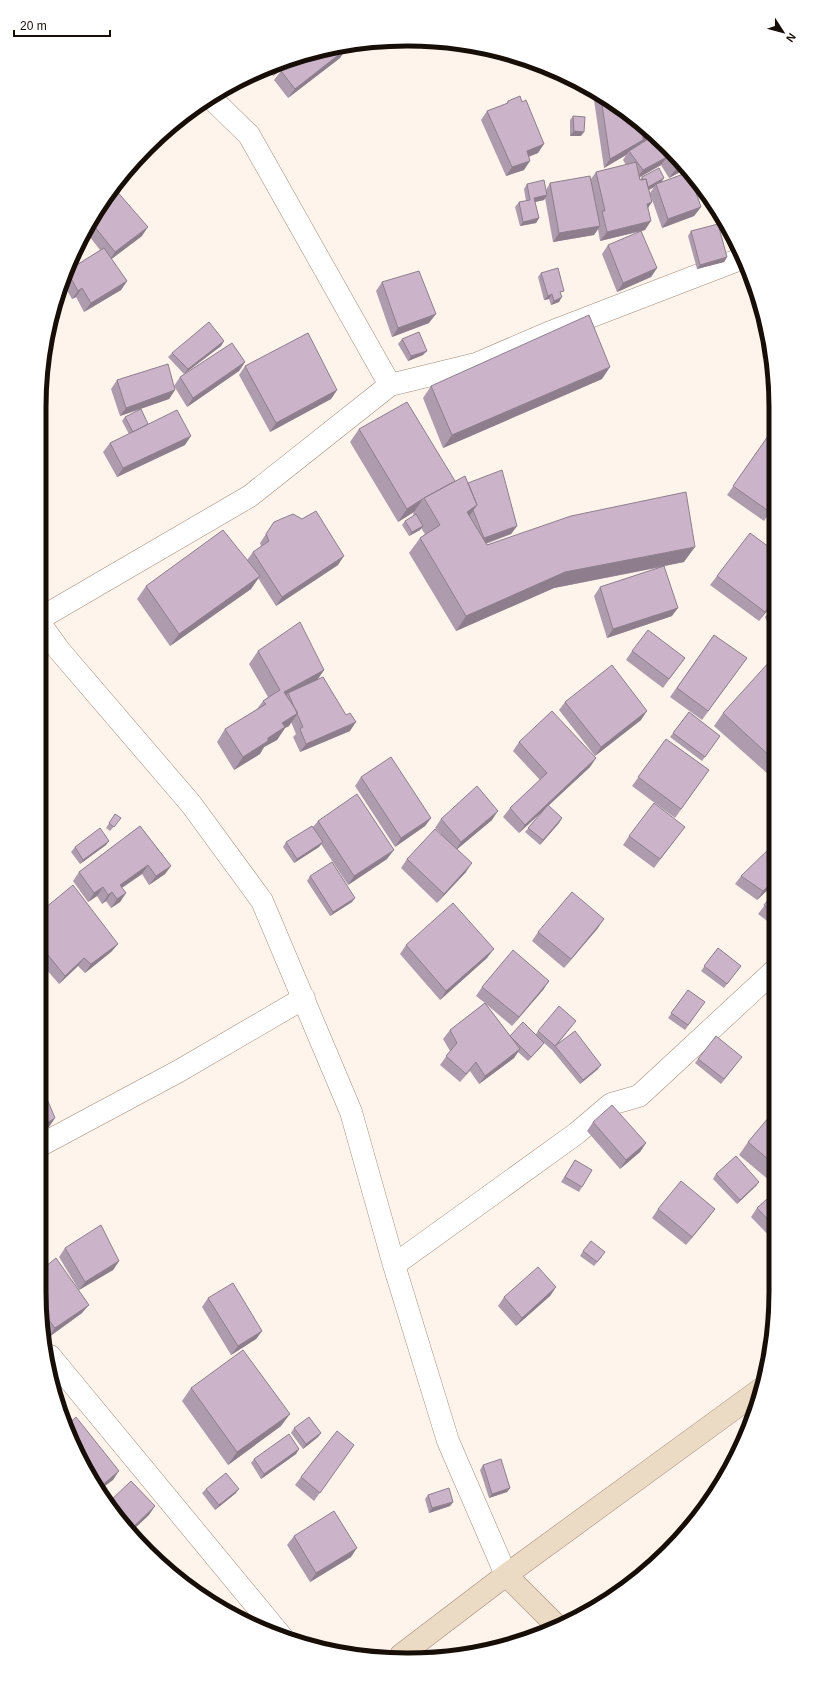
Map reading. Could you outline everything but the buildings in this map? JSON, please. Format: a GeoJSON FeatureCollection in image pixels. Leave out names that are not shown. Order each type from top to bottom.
{"type":"FeatureCollection","features":[{"type":"Feature","properties":{"kind":"street"},"geometry":{"type":"LineString","coordinates":[[215,102],[249,135],[390,384]]}},
{"type":"Feature","properties":{"kind":"street"},"geometry":{"type":"LineString","coordinates":[[46,615],[250,496],[390,384],[476,364],[548,333],[737,260]]}},
{"type":"Feature","properties":{"kind":"street"},"geometry":{"type":"LineString","coordinates":[[46,632],[59,650],[191,804],[262,901],[351,1112],[394,1266],[448,1441],[506,1576],[553,1622]]}},
{"type":"Feature","properties":{"kind":"street"},"geometry":{"type":"LineString","coordinates":[[394,1266],[577,1132],[611,1104],[639,1096],[769,976]]}},
{"type":"Feature","properties":{"kind":"street"},"geometry":{"type":"LineString","coordinates":[[46,1142],[180,1071],[304,998]]}},
{"type":"Feature","properties":{"kind":"street"},"geometry":{"type":"LineString","coordinates":[[52,1359],[274,1627]]}},
{"type":"Feature","properties":{"kind":"street"},"geometry":{"type":"LineString","coordinates":[[404,1653],[754,1394]]}}]}
